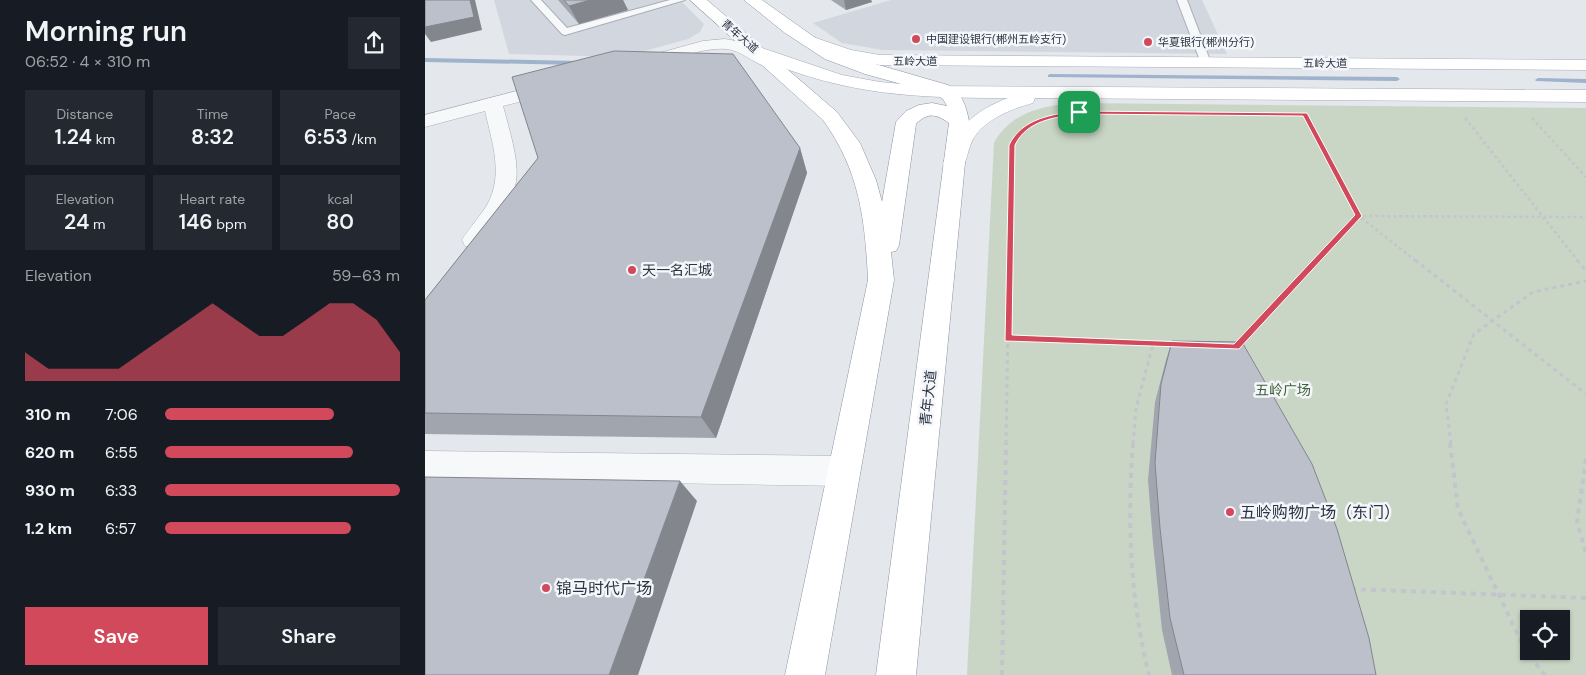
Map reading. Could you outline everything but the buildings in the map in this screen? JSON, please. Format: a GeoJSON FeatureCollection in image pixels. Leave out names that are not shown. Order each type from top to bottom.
{"type":"FeatureCollection","features":[{"type":"Feature","properties":{"kind":"main road","name":"青年大道"},"geometry":{"type":"LineString","coordinates":[[698,0],[830,116],[850,143],[865,180],[877,226],[881,280]]}},
{"type":"Feature","properties":{"kind":"main road"},"geometry":{"type":"LineString","coordinates":[[753,0],[800,36],[833,56],[935,90]]}},
{"type":"Feature","properties":{"kind":"main road","name":"五岭大道"},"geometry":{"type":"LineString","coordinates":[[800,36],[833,51],[880,60],[1586,65]]}},
{"type":"Feature","properties":{"kind":"main road","name":"五岭大道"},"geometry":{"type":"LineString","coordinates":[[765,58],[822,77],[886,89],[1072,93],[1586,96]]}},
{"type":"Feature","properties":{"kind":"main road","name":"五岭大道"},"geometry":{"type":"LineString","coordinates":[[935,90],[993,69],[1034,63],[1063,62]]}},
{"type":"Feature","properties":{"kind":"main road"},"geometry":{"type":"LineString","coordinates":[[1456,64],[1483,96]]}},
{"type":"Feature","properties":{"kind":"main road","name":"青年大道"},"geometry":{"type":"LineString","coordinates":[[896,675],[959,121],[956,103],[935,90]]}},
{"type":"Feature","properties":{"kind":"main road"},"geometry":{"type":"LineString","coordinates":[[906,122],[908,110],[914,100],[935,90]]}},
{"type":"Feature","properties":{"kind":"main road","name":"五岭大道"},"geometry":{"type":"LineString","coordinates":[[954,164],[961,140],[969,129],[992,112],[1029,98],[1072,93]]}},
{"type":"Feature","properties":{"kind":"main road"},"geometry":{"type":"LineString","coordinates":[[906,122],[914,113],[927,108],[938,108],[959,121]]}},
{"type":"Feature","properties":{"kind":"main road","name":"青年大道"},"geometry":{"type":"LineString","coordinates":[[805,675],[881,280],[906,122]]}},
{"type":"Feature","properties":{"kind":"street"},"geometry":{"type":"LineString","coordinates":[[709,46],[724,37],[727,28],[725,24]]}},
{"type":"Feature","properties":{"kind":"street"},"geometry":{"type":"LineString","coordinates":[[634,66],[709,46],[737,45],[765,58]]}},
{"type":"Feature","properties":{"kind":"street"},"geometry":{"type":"LineString","coordinates":[[425,122],[568,83]]}},
{"type":"Feature","properties":{"kind":"street"},"geometry":{"type":"LineString","coordinates":[[460,257],[493,216],[505,193],[509,178],[493,103]]}},
{"type":"Feature","properties":{"kind":"street"},"geometry":{"type":"LineString","coordinates":[[425,465],[844,471]]}},
{"type":"Feature","properties":{"kind":"lane"},"geometry":{"type":"LineString","coordinates":[[536,0],[565,32],[680,0]]}},
{"type":"Feature","properties":{"kind":"lane"},"geometry":{"type":"LineString","coordinates":[[1182,0],[1206,63]]}},
{"type":"Feature","properties":{"kind":"path"},"geometry":{"type":"LineString","coordinates":[[1315,115],[1305,115],[1359,216],[1586,394]]}},
{"type":"Feature","properties":{"kind":"path"},"geometry":{"type":"LineString","coordinates":[[1473,116],[1464,116],[1586,270]]}},
{"type":"Feature","properties":{"kind":"path"},"geometry":{"type":"LineString","coordinates":[[1541,117],[1531,117],[1586,177]]}},
{"type":"Feature","properties":{"kind":"path"},"geometry":{"type":"LineString","coordinates":[[1002,675],[1011,154],[1016,137],[1038,121]]}},
{"type":"Feature","properties":{"kind":"path"},"geometry":{"type":"LineString","coordinates":[[1236,347],[1359,216],[1586,217]]}},
{"type":"Feature","properties":{"kind":"path"},"geometry":{"type":"LineString","coordinates":[[1545,675],[1525,650],[1458,509],[1445,404],[1474,334],[1533,292],[1586,282]]}},
{"type":"Feature","properties":{"kind":"path"},"geometry":{"type":"LineString","coordinates":[[1008,338],[1180,345]]}},
{"type":"Feature","properties":{"kind":"path"},"geometry":{"type":"LineString","coordinates":[[1149,675],[1138,631],[1131,556],[1130,482],[1136,408],[1153,344]]}},
{"type":"Feature","properties":{"kind":"path"},"geometry":{"type":"LineString","coordinates":[[1586,460],[1577,522],[1586,553]]}},
{"type":"Feature","properties":{"kind":"path"},"geometry":{"type":"LineString","coordinates":[[1348,581],[1353,598]]}},
{"type":"Feature","properties":{"kind":"path"},"geometry":{"type":"LineString","coordinates":[[1351,589],[1586,598]]}},
{"type":"Feature","properties":{"kind":"shaded area"},"geometry":{"type":"Polygon","coordinates":[[[494,0],[680,0],[704,24],[700,32],[688,39],[623,57],[509,54],[494,0]]]}},
{"type":"Feature","properties":{"kind":"shaded area"},"geometry":{"type":"Polygon","coordinates":[[[891,0],[1202,0],[1227,54],[883,50],[842,43],[813,23],[891,0]]]}},
{"type":"Feature","properties":{"kind":"green space","name":"五岭广场"},"geometry":{"type":"Polygon","coordinates":[[[1077,103],[1586,108],[1586,675],[967,675],[994,143],[1001,132],[1019,117],[1041,108],[1077,103]]]}},
{"type":"Feature","properties":{"kind":"waterway"},"geometry":{"type":"LineString","coordinates":[[425,60],[579,63]]}},
{"type":"Feature","properties":{"kind":"waterway"},"geometry":{"type":"LineString","coordinates":[[1050,76],[1397,79]]}},
{"type":"Feature","properties":{"kind":"waterway"},"geometry":{"type":"LineString","coordinates":[[1538,80],[1586,81]]}},
{"type":"Feature","properties":{"kind":"place","name":"中国建设银行(郴州五岭支行)"},"geometry":{"type":"Point","coordinates":[916,39]}},
{"type":"Feature","properties":{"kind":"place","name":"华夏银行(郴州分行)"},"geometry":{"type":"Point","coordinates":[1148,42]}},
{"type":"Feature","properties":{"kind":"place","name":"天一名汇城"},"geometry":{"type":"Point","coordinates":[632,270]}},
{"type":"Feature","properties":{"kind":"place","name":"五岭购物广场（东门）"},"geometry":{"type":"Point","coordinates":[1230,512]}},
{"type":"Feature","properties":{"kind":"place","name":"锦马时代广场"},"geometry":{"type":"Point","coordinates":[546,588]}},
{"type":"Feature","properties":{"kind":"route"},"geometry":{"type":"LineString","coordinates":[[1079,112],[1305,115],[1359,216],[1236,347],[1008,338],[1012,145],[1023,129],[1043,118],[1079,112]]}}]}
